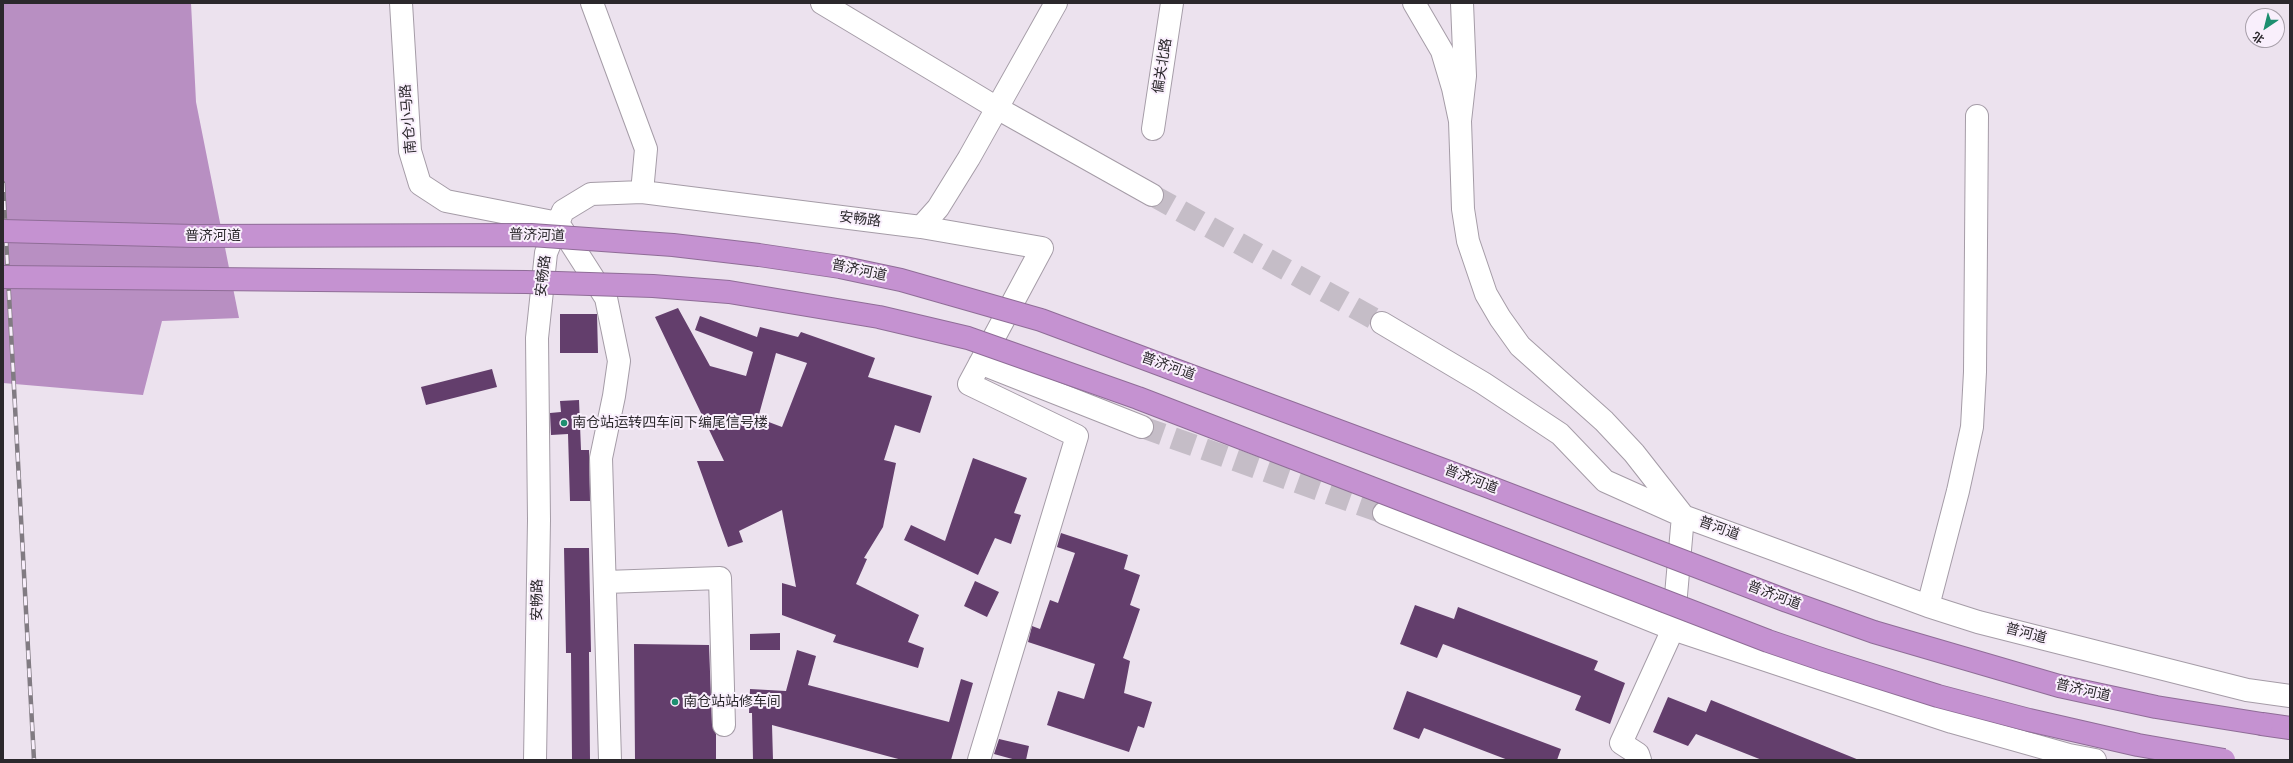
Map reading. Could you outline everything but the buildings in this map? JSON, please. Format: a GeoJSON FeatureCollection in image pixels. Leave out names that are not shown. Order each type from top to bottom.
{"type":"FeatureCollection","features":[{"type":"Feature","properties":{"kind":"highway","name":"普济河道"},"geometry":{"type":"LineString","coordinates":[[3,231],[194,236],[531,235],[673,245],[760,255],[840,267],[901,280],[1041,320],[1485,485],[1787,601],[1874,632],[2059,686],[2156,707],[2290,728]]}},
{"type":"Feature","properties":{"kind":"highway"},"geometry":{"type":"LineString","coordinates":[[3,278],[526,282],[653,286],[729,292],[886,319],[968,338],[1131,396],[1738,630],[1817,658],[1938,696],[2029,720],[2138,745],[2224,760]]}},
{"type":"Feature","properties":{"kind":"street","name":"南仓小马路"},"geometry":{"type":"LineString","coordinates":[[401,3],[410,151],[420,184],[446,201],[558,223]]}},
{"type":"Feature","properties":{"kind":"street"},"geometry":{"type":"LineString","coordinates":[[592,3],[646,149],[642,192]]}},
{"type":"Feature","properties":{"kind":"street"},"geometry":{"type":"LineString","coordinates":[[822,3],[997,108],[1152,195]]}},
{"type":"Feature","properties":{"kind":"street"},"geometry":{"type":"LineString","coordinates":[[921,227],[938,208],[997,108],[1056,3]]}},
{"type":"Feature","properties":{"kind":"street","name":"偏关北路"},"geometry":{"type":"LineString","coordinates":[[1153,129],[1172,3]]}},
{"type":"Feature","properties":{"kind":"street"},"geometry":{"type":"LineString","coordinates":[[1414,3],[1442,51],[1453,88],[1460,121]]}},
{"type":"Feature","properties":{"kind":"street"},"geometry":{"type":"LineString","coordinates":[[1462,3],[1465,76],[1460,121],[1463,209],[1468,240],[1486,294],[1500,318],[1520,346],[1604,421],[1634,453],[1683,516]]}},
{"type":"Feature","properties":{"kind":"street"},"geometry":{"type":"LineString","coordinates":[[1928,606],[1958,491],[1972,427],[1975,372],[1977,116]]}},
{"type":"Feature","properties":{"kind":"street","name":"安畅路"},"geometry":{"type":"LineString","coordinates":[[535,760],[539,520],[537,338],[546,252],[564,211],[591,194],[642,192],[921,227],[1042,248],[980,363]]}},
{"type":"Feature","properties":{"kind":"street"},"geometry":{"type":"LineString","coordinates":[[558,223],[606,298],[619,362],[614,396],[601,458],[606,582],[610,760]]}},
{"type":"Feature","properties":{"kind":"street"},"geometry":{"type":"LineString","coordinates":[[1382,323],[1483,383],[1554,430],[1605,481],[1683,516]]}},
{"type":"Feature","properties":{"kind":"street"},"geometry":{"type":"LineString","coordinates":[[979,760],[1077,436],[969,384],[980,363],[1142,426]]}},
{"type":"Feature","properties":{"kind":"street"},"geometry":{"type":"LineString","coordinates":[[1605,481],[1626,473],[1631,467],[1634,453]]}},
{"type":"Feature","properties":{"kind":"street"},"geometry":{"type":"LineString","coordinates":[[1384,513],[1673,629],[1952,722],[2096,760]]}},
{"type":"Feature","properties":{"kind":"street","name":"普河道"},"geometry":{"type":"LineString","coordinates":[[1640,760],[1638,754],[1621,743],[1673,629],[1683,516],[1928,606],[2014,631],[2247,690],[2290,696]]}},
{"type":"Feature","properties":{"kind":"street"},"geometry":{"type":"LineString","coordinates":[[606,582],[720,578],[724,725]]}},
{"type":"Feature","properties":{"kind":"shaded area"},"geometry":{"type":"Polygon","coordinates":[[[3,3],[191,3],[196,102],[239,318],[162,321],[143,395],[3,383],[3,3]]]}},
{"type":"Feature","properties":{"kind":"tunnel"},"geometry":{"type":"LineString","coordinates":[[1152,195],[1382,323]]}},
{"type":"Feature","properties":{"kind":"tunnel"},"geometry":{"type":"LineString","coordinates":[[1142,427],[1384,513]]}},
{"type":"Feature","properties":{"kind":"railway"},"geometry":{"type":"LineString","coordinates":[[3,183],[34,760]]}},
{"type":"Feature","properties":{"kind":"place","name":"南仓站运转四车间下编尾信号楼"},"geometry":{"type":"Point","coordinates":[564,423]}},
{"type":"Feature","properties":{"kind":"place","name":"南仓站站修车间"},"geometry":{"type":"Point","coordinates":[675,702]}}]}
